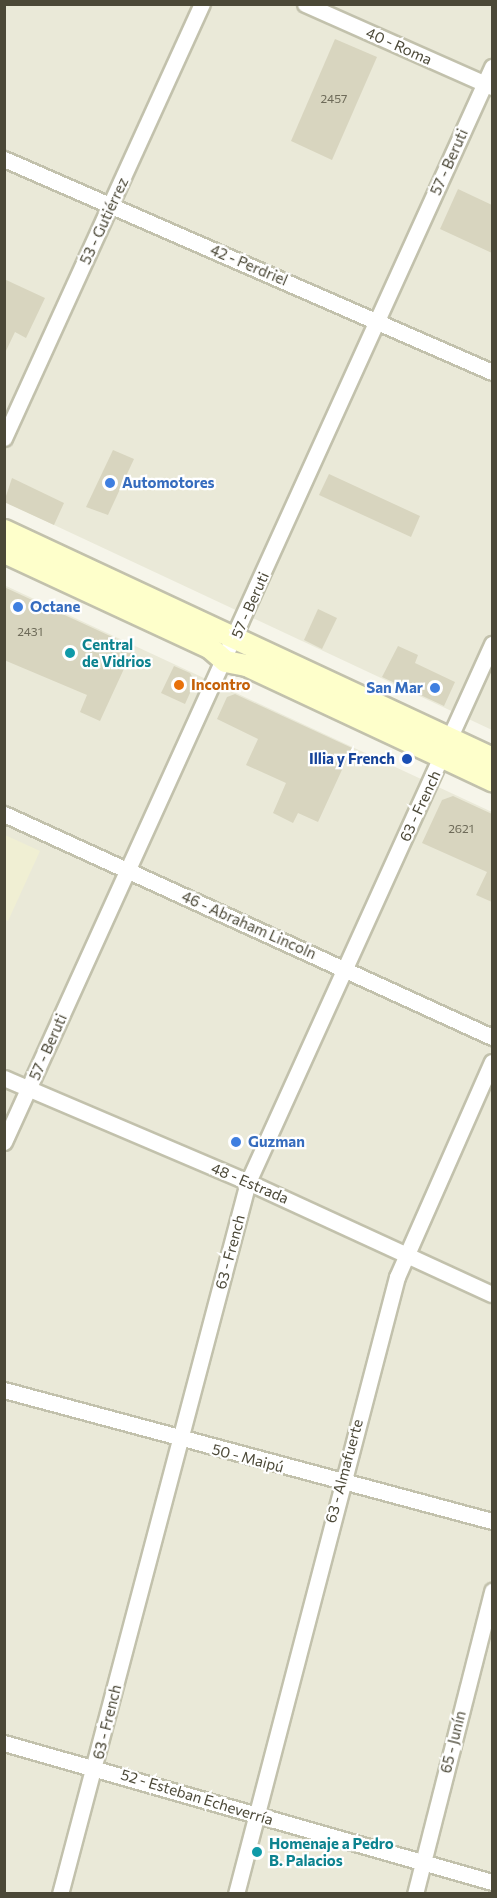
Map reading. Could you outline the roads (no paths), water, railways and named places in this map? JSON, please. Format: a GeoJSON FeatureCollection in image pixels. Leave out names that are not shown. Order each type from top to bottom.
{"type":"FeatureCollection","features":[{"type":"Feature","properties":{"kind":"main road"},"geometry":{"type":"LineString","coordinates":[[4,530],[236,638],[446,747],[492,780]]}},
{"type":"Feature","properties":{"kind":"main road"},"geometry":{"type":"LineString","coordinates":[[4,552],[209,647],[225,661],[246,665],[446,747],[492,758]]}},
{"type":"Feature","properties":{"kind":"street","name":"53 - Gutiérrez"},"geometry":{"type":"LineString","coordinates":[[4,438],[202,4]]}},
{"type":"Feature","properties":{"kind":"street","name":"40 - Roma"},"geometry":{"type":"LineString","coordinates":[[304,4],[489,86]]}},
{"type":"Feature","properties":{"kind":"street","name":"57 - Beruti"},"geometry":{"type":"LineString","coordinates":[[4,1142],[236,638],[378,320],[489,86],[492,67]]}},
{"type":"Feature","properties":{"kind":"street","name":"42 - Perdriel"},"geometry":{"type":"LineString","coordinates":[[4,159],[378,320],[492,372]]}},
{"type":"Feature","properties":{"kind":"street","name":"63 - French"},"geometry":{"type":"LineString","coordinates":[[60,1893],[248,1182],[492,644]]}},
{"type":"Feature","properties":{"kind":"street","name":"46 - Abraham Lincoln"},"geometry":{"type":"LineString","coordinates":[[4,814],[492,1037]]}},
{"type":"Feature","properties":{"kind":"street","name":"63 - Almafuerte"},"geometry":{"type":"LineString","coordinates":[[236,1893],[341,1483],[405,1253],[492,1062]]}},
{"type":"Feature","properties":{"kind":"street","name":"48 - Estrada"},"geometry":{"type":"LineString","coordinates":[[4,1078],[248,1182],[492,1294]]}},
{"type":"Feature","properties":{"kind":"street","name":"50 - Maipú"},"geometry":{"type":"LineString","coordinates":[[4,1390],[341,1483],[492,1521]]}},
{"type":"Feature","properties":{"kind":"street","name":"65 - Junín"},"geometry":{"type":"LineString","coordinates":[[414,1893],[492,1591]]}},
{"type":"Feature","properties":{"kind":"street","name":"52 - Esteban Echeverría"},"geometry":{"type":"LineString","coordinates":[[4,1743],[95,1767],[492,1882]]}},
{"type":"Feature","properties":{"kind":"place","name":"Automotores"},"geometry":{"type":"Point","coordinates":[110,483]}},
{"type":"Feature","properties":{"kind":"place","name":"Octane"},"geometry":{"type":"Point","coordinates":[18,607]}},
{"type":"Feature","properties":{"kind":"place","name":"Central de Vidrios"},"geometry":{"type":"Point","coordinates":[70,653]}},
{"type":"Feature","properties":{"kind":"place","name":"Incontro"},"geometry":{"type":"Point","coordinates":[179,685]}},
{"type":"Feature","properties":{"kind":"place","name":"San Mar"},"geometry":{"type":"Point","coordinates":[435,688]}},
{"type":"Feature","properties":{"kind":"place","name":"Illia y French"},"geometry":{"type":"Point","coordinates":[407,759]}},
{"type":"Feature","properties":{"kind":"place","name":"Guzman"},"geometry":{"type":"Point","coordinates":[236,1142]}},
{"type":"Feature","properties":{"kind":"place","name":"Homenaje a Pedro B. Palacios"},"geometry":{"type":"Point","coordinates":[257,1852]}}]}
